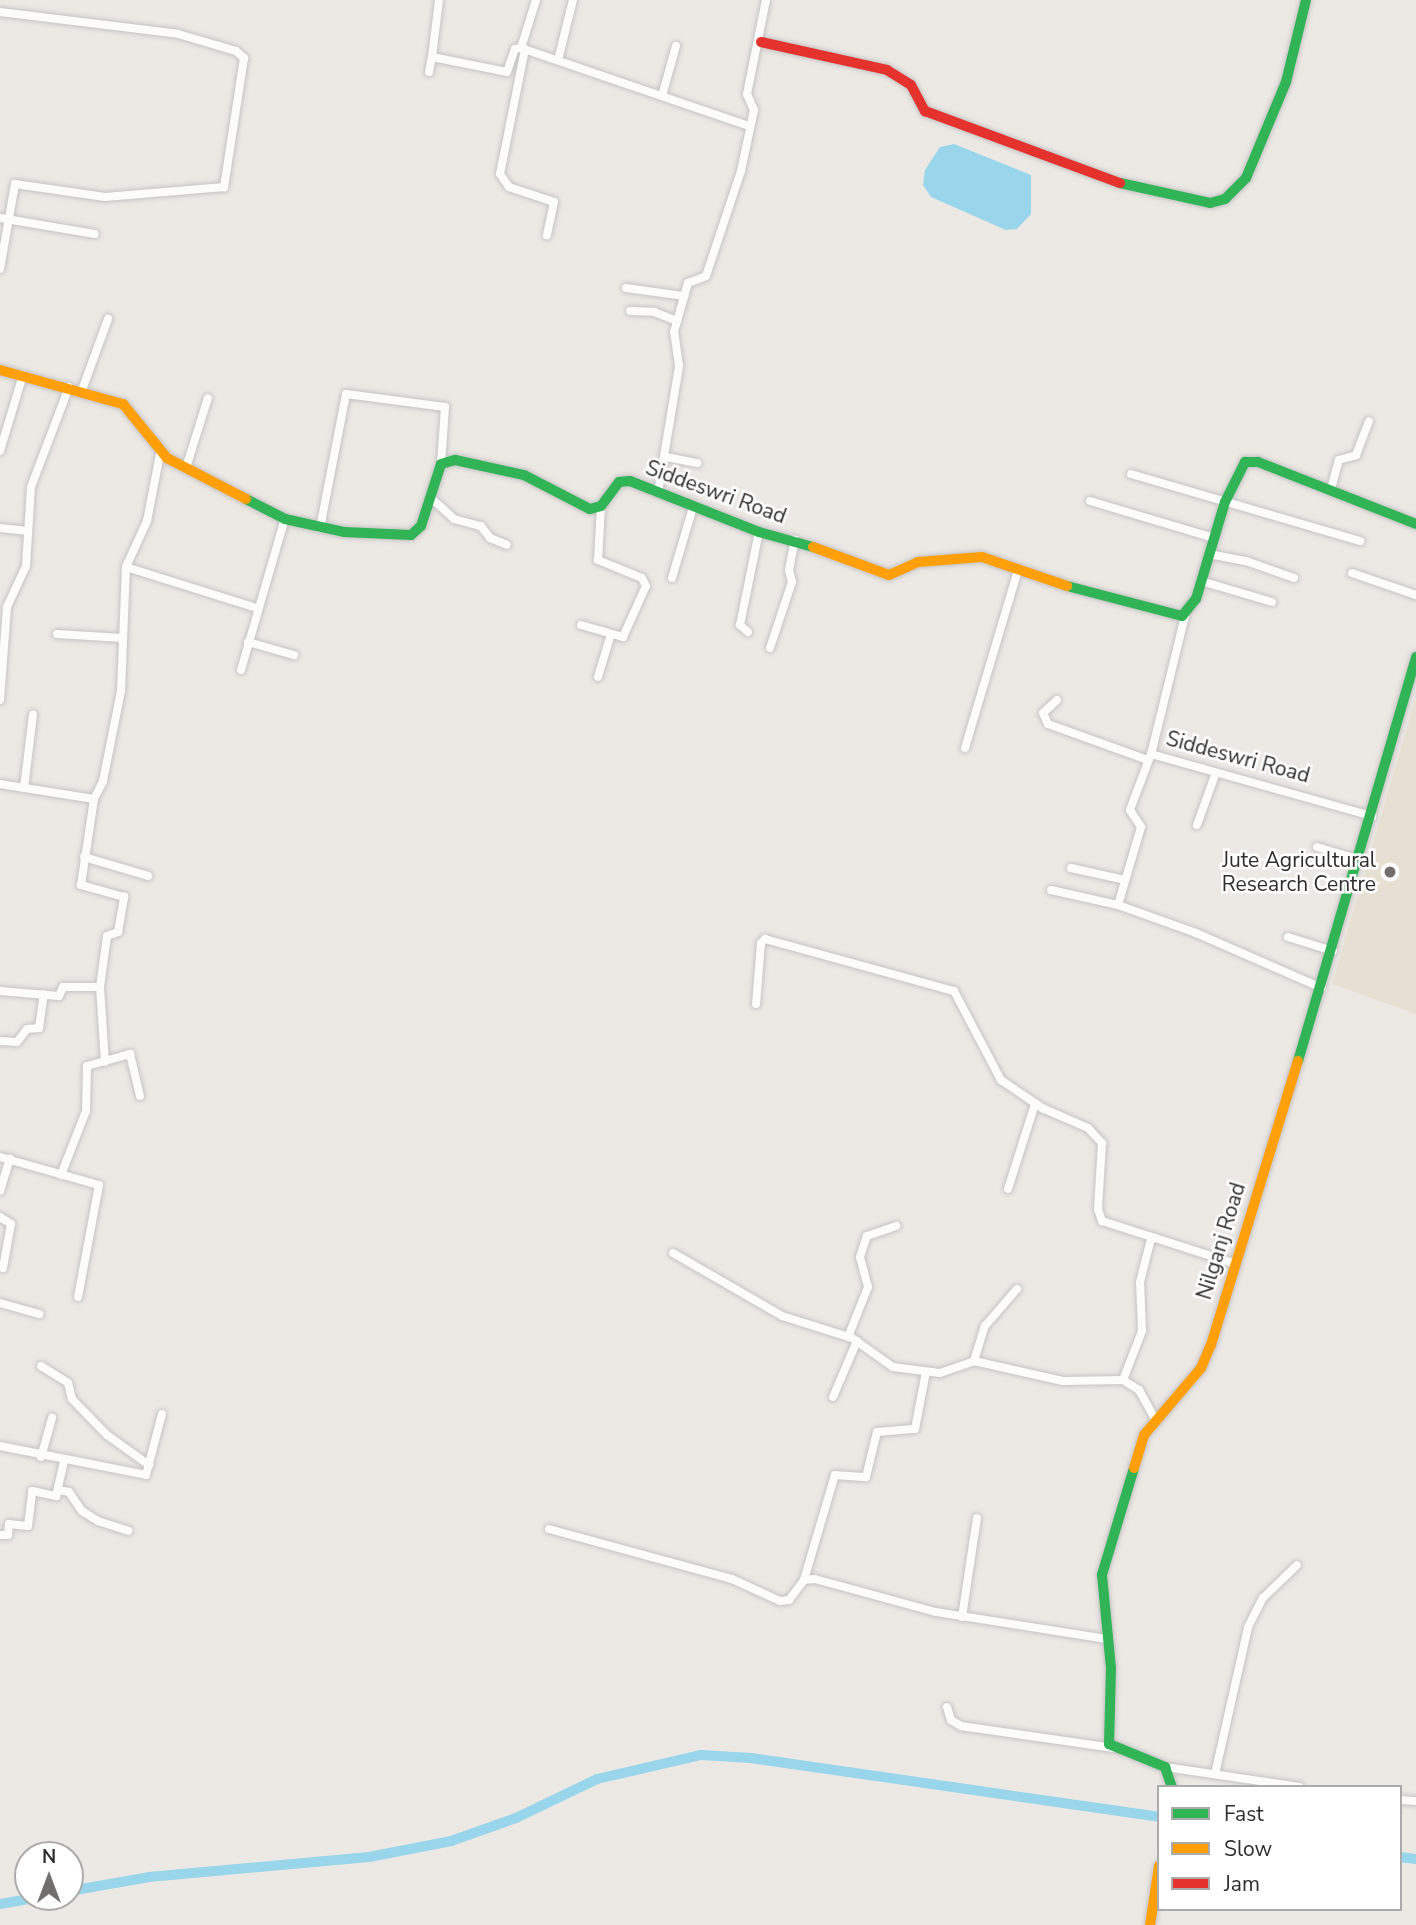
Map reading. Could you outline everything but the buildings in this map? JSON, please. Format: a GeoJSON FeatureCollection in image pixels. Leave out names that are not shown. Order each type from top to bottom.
{"type":"FeatureCollection","features":[{"type":"Feature","properties":{"kind":"street"},"geometry":{"type":"LineString","coordinates":[[429,72],[439,0]]}},
{"type":"Feature","properties":{"kind":"street"},"geometry":{"type":"LineString","coordinates":[[536,0],[523,48],[500,174],[509,187],[554,202],[547,235]]}},
{"type":"Feature","properties":{"kind":"street"},"geometry":{"type":"LineString","coordinates":[[558,60],[573,0]]}},
{"type":"Feature","properties":{"kind":"street"},"geometry":{"type":"LineString","coordinates":[[658,492],[666,457],[678,366],[673,340],[677,321],[689,281],[706,276],[741,171],[754,110],[747,94],[761,42],[766,0]]}},
{"type":"Feature","properties":{"kind":"street"},"geometry":{"type":"LineString","coordinates":[[761,42],[891,72],[911,85],[925,111],[1139,190],[1210,204],[1225,198],[1246,178],[1286,82],[1306,0]]}},
{"type":"Feature","properties":{"kind":"street"},"geometry":{"type":"LineString","coordinates":[[0,12],[178,34],[236,51],[244,58],[224,187],[105,197],[68,195],[18,184],[13,187],[3,220],[0,269]]}},
{"type":"Feature","properties":{"kind":"street"},"geometry":{"type":"LineString","coordinates":[[662,96],[676,46]]}},
{"type":"Feature","properties":{"kind":"street"},"geometry":{"type":"LineString","coordinates":[[432,57],[507,72],[515,49],[523,48],[749,125]]}},
{"type":"Feature","properties":{"kind":"street"},"geometry":{"type":"LineString","coordinates":[[3,220],[95,234]]}},
{"type":"Feature","properties":{"kind":"street"},"geometry":{"type":"LineString","coordinates":[[626,288],[684,296]]}},
{"type":"Feature","properties":{"kind":"street"},"geometry":{"type":"LineString","coordinates":[[630,311],[654,312],[677,321]]}},
{"type":"Feature","properties":{"kind":"street"},"geometry":{"type":"LineString","coordinates":[[82,390],[108,319]]}},
{"type":"Feature","properties":{"kind":"street"},"geometry":{"type":"LineString","coordinates":[[0,370],[82,390],[127,406],[160,454],[285,519],[320,528],[411,534],[421,526],[432,499],[441,464],[445,407],[346,394],[320,528]]}},
{"type":"Feature","properties":{"kind":"street"},"geometry":{"type":"LineString","coordinates":[[0,451],[23,375]]}},
{"type":"Feature","properties":{"kind":"street"},"geometry":{"type":"LineString","coordinates":[[0,700],[7,607],[26,570],[31,487],[69,387]]}},
{"type":"Feature","properties":{"kind":"street"},"geometry":{"type":"LineString","coordinates":[[186,468],[208,398]]}},
{"type":"Feature","properties":{"kind":"street"},"geometry":{"type":"LineString","coordinates":[[1331,489],[1339,460],[1356,455],[1369,421]]}},
{"type":"Feature","properties":{"kind":"street"},"geometry":{"type":"LineString","coordinates":[[105,1062],[100,987],[107,936],[118,932],[124,897],[81,885],[94,799],[108,767],[121,691],[126,567],[146,521],[160,454]]}},
{"type":"Feature","properties":{"kind":"street"},"geometry":{"type":"LineString","coordinates":[[666,457],[697,463]]}},
{"type":"Feature","properties":{"kind":"street"},"geometry":{"type":"LineString","coordinates":[[441,464],[456,460],[508,470],[547,485],[584,508],[601,506],[598,560],[646,583],[625,635],[611,634],[581,625]]}},
{"type":"Feature","properties":{"kind":"street","name":"Siddeswri Road"},"geometry":{"type":"LineString","coordinates":[[1372,816],[1291,790],[1215,775],[1149,757],[1185,616],[1201,581],[1236,473],[1252,461],[1331,489],[1416,524]]}},
{"type":"Feature","properties":{"kind":"street"},"geometry":{"type":"LineString","coordinates":[[1131,474],[1360,541]]}},
{"type":"Feature","properties":{"kind":"street","name":"Siddeswri Road"},"geometry":{"type":"LineString","coordinates":[[601,506],[614,486],[624,480],[759,532],[795,540],[889,575],[918,562],[972,555],[1185,616]]}},
{"type":"Feature","properties":{"kind":"street"},"geometry":{"type":"LineString","coordinates":[[432,499],[454,519],[481,526],[490,538],[507,545]]}},
{"type":"Feature","properties":{"kind":"street"},"geometry":{"type":"LineString","coordinates":[[1090,501],[1214,538]]}},
{"type":"Feature","properties":{"kind":"street"},"geometry":{"type":"LineString","coordinates":[[672,578],[693,507]]}},
{"type":"Feature","properties":{"kind":"street"},"geometry":{"type":"LineString","coordinates":[[241,670],[285,519]]}},
{"type":"Feature","properties":{"kind":"street"},"geometry":{"type":"LineString","coordinates":[[0,528],[29,531]]}},
{"type":"Feature","properties":{"kind":"street"},"geometry":{"type":"LineString","coordinates":[[748,632],[740,625],[759,532]]}},
{"type":"Feature","properties":{"kind":"street"},"geometry":{"type":"LineString","coordinates":[[770,648],[792,582],[789,570],[795,540]]}},
{"type":"Feature","properties":{"kind":"street"},"geometry":{"type":"LineString","coordinates":[[1209,554],[1246,561],[1294,578]]}},
{"type":"Feature","properties":{"kind":"street"},"geometry":{"type":"LineString","coordinates":[[126,567],[257,608]]}},
{"type":"Feature","properties":{"kind":"street"},"geometry":{"type":"LineString","coordinates":[[965,748],[1018,570]]}},
{"type":"Feature","properties":{"kind":"street"},"geometry":{"type":"LineString","coordinates":[[1352,573],[1416,596]]}},
{"type":"Feature","properties":{"kind":"street"},"geometry":{"type":"LineString","coordinates":[[1201,581],[1272,602]]}},
{"type":"Feature","properties":{"kind":"street"},"geometry":{"type":"LineString","coordinates":[[57,634],[123,638]]}},
{"type":"Feature","properties":{"kind":"street"},"geometry":{"type":"LineString","coordinates":[[598,677],[611,634]]}},
{"type":"Feature","properties":{"kind":"street"},"geometry":{"type":"LineString","coordinates":[[248,642],[294,655]]}},
{"type":"Feature","properties":{"kind":"street","name":"Nilganj Road"},"geometry":{"type":"LineString","coordinates":[[1113,1748],[1108,1737],[1112,1691],[1102,1575],[1141,1442],[1204,1362],[1233,1263],[1334,951],[1357,859],[1372,816],[1416,657]]}},
{"type":"Feature","properties":{"kind":"street"},"geometry":{"type":"LineString","coordinates":[[1057,700],[1043,713],[1048,724],[1149,757],[1130,810],[1141,824],[1118,905]]}},
{"type":"Feature","properties":{"kind":"street"},"geometry":{"type":"LineString","coordinates":[[24,788],[33,715]]}},
{"type":"Feature","properties":{"kind":"street"},"geometry":{"type":"LineString","coordinates":[[1197,825],[1215,775]]}},
{"type":"Feature","properties":{"kind":"street"},"geometry":{"type":"LineString","coordinates":[[0,783],[94,799]]}},
{"type":"Feature","properties":{"kind":"street"},"geometry":{"type":"LineString","coordinates":[[1317,847],[1357,859]]}},
{"type":"Feature","properties":{"kind":"street"},"geometry":{"type":"LineString","coordinates":[[84,857],[148,876]]}},
{"type":"Feature","properties":{"kind":"street"},"geometry":{"type":"LineString","coordinates":[[1071,868],[1125,880]]}},
{"type":"Feature","properties":{"kind":"street"},"geometry":{"type":"LineString","coordinates":[[1051,890],[1118,905],[1210,938],[1322,988]]}},
{"type":"Feature","properties":{"kind":"street"},"geometry":{"type":"LineString","coordinates":[[1289,937],[1334,951]]}},
{"type":"Feature","properties":{"kind":"street"},"geometry":{"type":"LineString","coordinates":[[756,1004],[761,943],[765,939],[950,989],[1001,1080],[1035,1104],[1095,1134],[1103,1147],[1099,1217],[1108,1226],[1233,1263]]}},
{"type":"Feature","properties":{"kind":"street"},"geometry":{"type":"LineString","coordinates":[[0,991],[59,996],[62,987],[100,987]]}},
{"type":"Feature","properties":{"kind":"street"},"geometry":{"type":"LineString","coordinates":[[0,1047],[0,1041],[17,1042],[27,1029],[39,1028],[44,995]]}},
{"type":"Feature","properties":{"kind":"street"},"geometry":{"type":"LineString","coordinates":[[61,1175],[86,1111],[87,1066],[130,1054],[140,1096]]}},
{"type":"Feature","properties":{"kind":"street"},"geometry":{"type":"LineString","coordinates":[[1008,1189],[1035,1104]]}},
{"type":"Feature","properties":{"kind":"street"},"geometry":{"type":"LineString","coordinates":[[0,1157],[99,1185],[78,1297]]}},
{"type":"Feature","properties":{"kind":"street"},"geometry":{"type":"LineString","coordinates":[[0,1191],[10,1159]]}},
{"type":"Feature","properties":{"kind":"street"},"geometry":{"type":"LineString","coordinates":[[0,1217],[11,1224],[3,1268]]}},
{"type":"Feature","properties":{"kind":"street"},"geometry":{"type":"LineString","coordinates":[[833,1397],[869,1287],[860,1257],[867,1236],[896,1226]]}},
{"type":"Feature","properties":{"kind":"street"},"geometry":{"type":"LineString","coordinates":[[1123,1380],[1143,1328],[1140,1282],[1151,1239]]}},
{"type":"Feature","properties":{"kind":"street"},"geometry":{"type":"LineString","coordinates":[[673,1253],[782,1316],[853,1339],[893,1367],[940,1373],[974,1361],[1063,1381],[1123,1380],[1139,1390],[1156,1421]]}},
{"type":"Feature","properties":{"kind":"street"},"geometry":{"type":"LineString","coordinates":[[974,1361],[985,1326],[1017,1290]]}},
{"type":"Feature","properties":{"kind":"street"},"geometry":{"type":"LineString","coordinates":[[0,1303],[39,1314]]}},
{"type":"Feature","properties":{"kind":"street"},"geometry":{"type":"LineString","coordinates":[[41,1366],[68,1383],[72,1399],[107,1435],[149,1465]]}},
{"type":"Feature","properties":{"kind":"street"},"geometry":{"type":"LineString","coordinates":[[549,1529],[732,1579],[780,1601],[789,1600],[804,1580],[835,1475],[866,1477],[877,1433],[915,1429],[926,1372]]}},
{"type":"Feature","properties":{"kind":"street"},"geometry":{"type":"LineString","coordinates":[[0,1446],[41,1457],[145,1475],[162,1414]]}},
{"type":"Feature","properties":{"kind":"street"},"geometry":{"type":"LineString","coordinates":[[41,1457],[52,1418]]}},
{"type":"Feature","properties":{"kind":"street"},"geometry":{"type":"LineString","coordinates":[[0,1535],[8,1535],[9,1524],[28,1526],[32,1491],[55,1496],[64,1461]]}},
{"type":"Feature","properties":{"kind":"street"},"geometry":{"type":"LineString","coordinates":[[58,1490],[69,1492],[82,1511],[98,1521],[128,1531]]}},
{"type":"Feature","properties":{"kind":"street"},"geometry":{"type":"LineString","coordinates":[[962,1617],[977,1518]]}},
{"type":"Feature","properties":{"kind":"street"},"geometry":{"type":"LineString","coordinates":[[1215,1774],[1248,1627],[1263,1598],[1297,1565]]}},
{"type":"Feature","properties":{"kind":"street"},"geometry":{"type":"LineString","coordinates":[[804,1580],[849,1586],[962,1617],[1106,1639]]}},
{"type":"Feature","properties":{"kind":"street"},"geometry":{"type":"LineString","coordinates":[[947,1707],[951,1720],[961,1726],[1113,1748],[1165,1767],[1287,1785]]}},
{"type":"Feature","properties":{"kind":"street"},"geometry":{"type":"LineString","coordinates":[[1165,1767],[1171,1785]]}},
{"type":"Feature","properties":{"kind":"street"},"geometry":{"type":"LineString","coordinates":[[1150,1925],[1157,1879]]}},
{"type":"Feature","properties":{"kind":"shaded area","name":"Jute Agricultural Research Centre"},"geometry":{"type":"Polygon","coordinates":[[[1416,697],[1416,1014],[1332,984],[1416,697]]]}},
{"type":"Feature","properties":{"kind":"water"},"geometry":{"type":"Polygon","coordinates":[[[954,144],[1031,175],[1031,214],[1017,229],[1006,230],[931,197],[923,185],[925,170],[940,147],[954,144]]]}},
{"type":"Feature","properties":{"kind":"waterway"},"geometry":{"type":"LineString","coordinates":[[84,1889],[149,1877],[369,1857],[451,1841],[516,1818],[597,1779],[701,1755],[751,1758],[1157,1817]]}},
{"type":"Feature","properties":{"kind":"waterway"},"geometry":{"type":"LineString","coordinates":[[1402,1857],[1416,1859]]}},
{"type":"Feature","properties":{"kind":"waterway"},"geometry":{"type":"LineString","coordinates":[[0,1904],[14,1901]]}},
{"type":"Feature","properties":{"kind":"traffic: fast"},"geometry":{"type":"LineString","coordinates":[[1120,183],[1210,203],[1225,199],[1246,178],[1286,82],[1306,0]]}},
{"type":"Feature","properties":{"kind":"traffic: fast"},"geometry":{"type":"LineString","coordinates":[[246,499],[285,519],[344,532],[411,535],[421,526],[441,464],[455,460],[524,475],[590,509],[601,506],[619,482],[630,481],[759,532],[813,547]]}},
{"type":"Feature","properties":{"kind":"traffic: fast"},"geometry":{"type":"LineString","coordinates":[[1067,586],[1182,616],[1196,599],[1225,502],[1245,462],[1258,462],[1416,524]]}},
{"type":"Feature","properties":{"kind":"traffic: fast"},"geometry":{"type":"LineString","coordinates":[[1298,1061],[1416,657]]}},
{"type":"Feature","properties":{"kind":"traffic: fast"},"geometry":{"type":"LineString","coordinates":[[1134,1468],[1102,1575],[1111,1668],[1109,1744],[1165,1767],[1171,1785]]}},
{"type":"Feature","properties":{"kind":"traffic: slow"},"geometry":{"type":"LineString","coordinates":[[0,370],[123,404],[167,458],[246,499]]}},
{"type":"Feature","properties":{"kind":"traffic: slow"},"geometry":{"type":"LineString","coordinates":[[813,547],[889,575],[918,562],[982,557],[1067,586]]}},
{"type":"Feature","properties":{"kind":"traffic: slow"},"geometry":{"type":"LineString","coordinates":[[1134,1468],[1144,1435],[1201,1368],[1211,1345],[1298,1061]]}},
{"type":"Feature","properties":{"kind":"traffic: slow"},"geometry":{"type":"LineString","coordinates":[[1150,1925],[1157,1879]]}},
{"type":"Feature","properties":{"kind":"traffic: jam"},"geometry":{"type":"LineString","coordinates":[[761,42],[887,70],[911,85],[925,111],[1120,183]]}},
{"type":"Feature","properties":{"kind":"place","name":"Jute Agricultural Research Centre"},"geometry":{"type":"Point","coordinates":[1390,872]}}]}
